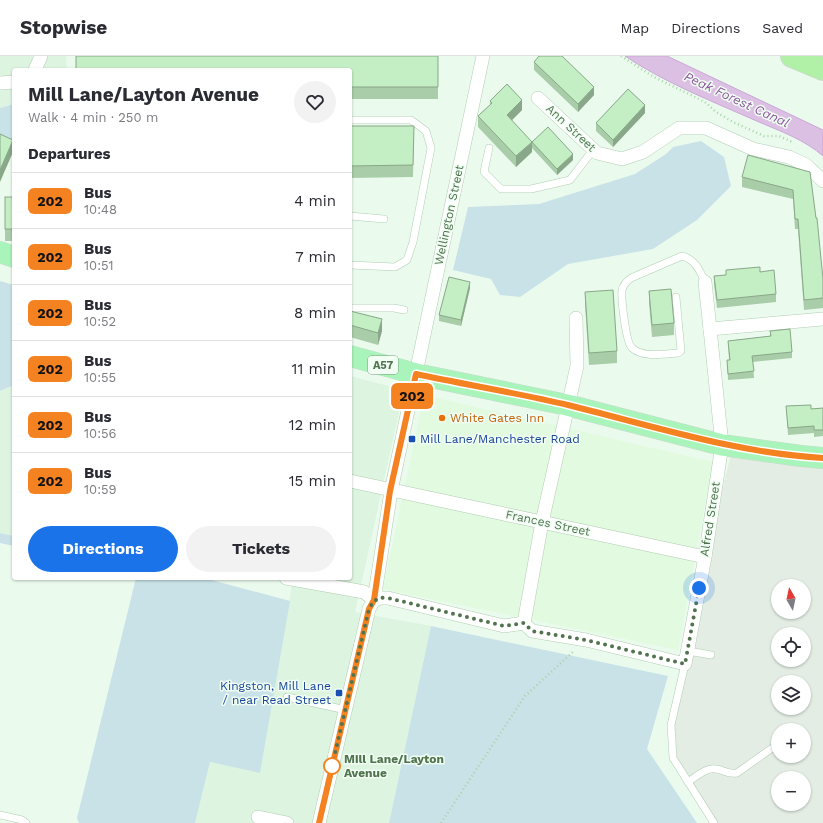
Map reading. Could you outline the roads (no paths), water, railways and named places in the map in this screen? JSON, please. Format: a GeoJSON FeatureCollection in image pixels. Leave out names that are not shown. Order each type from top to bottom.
{"type":"FeatureCollection","features":[{"type":"Feature","properties":{"kind":"highway"},"geometry":{"type":"LineString","coordinates":[[792,56],[823,69]]}},
{"type":"Feature","properties":{"kind":"main road"},"geometry":{"type":"LineString","coordinates":[[0,252],[12,256]]}},
{"type":"Feature","properties":{"kind":"main road","name":"A57"},"geometry":{"type":"LineString","coordinates":[[352,357],[416,374],[567,405],[722,445],[823,458]]}},
{"type":"Feature","properties":{"kind":"street"},"geometry":{"type":"LineString","coordinates":[[36,68],[41,56]]}},
{"type":"Feature","properties":{"kind":"street","name":"Wellington Street"},"geometry":{"type":"LineString","coordinates":[[318,823],[369,609],[374,600],[390,491],[483,56]]}},
{"type":"Feature","properties":{"kind":"street"},"geometry":{"type":"LineString","coordinates":[[0,83],[12,82]]}},
{"type":"Feature","properties":{"kind":"street","name":"Ann Street"},"geometry":{"type":"LineString","coordinates":[[538,98],[597,153],[622,159],[644,152],[679,128],[706,128],[753,149],[789,156],[806,165],[823,180]]}},
{"type":"Feature","properties":{"kind":"street"},"geometry":{"type":"LineString","coordinates":[[705,282],[722,445]]}},
{"type":"Feature","properties":{"kind":"street"},"geometry":{"type":"LineString","coordinates":[[524,623],[542,522],[576,366],[576,318]]}},
{"type":"Feature","properties":{"kind":"street"},"geometry":{"type":"LineString","coordinates":[[710,329],[823,319]]}},
{"type":"Feature","properties":{"kind":"street","name":"Alfred Street"},"geometry":{"type":"LineString","coordinates":[[685,664],[705,557],[722,445]]}},
{"type":"Feature","properties":{"kind":"street","name":"Frances Street"},"geometry":{"type":"LineString","coordinates":[[352,482],[390,491],[705,557]]}},
{"type":"Feature","properties":{"kind":"street"},"geometry":{"type":"LineString","coordinates":[[297,580],[364,592],[374,600],[388,598],[504,626],[524,623]]}},
{"type":"Feature","properties":{"kind":"street"},"geometry":{"type":"LineString","coordinates":[[524,623],[532,631],[586,640],[685,664]]}},
{"type":"Feature","properties":{"kind":"street"},"geometry":{"type":"LineString","coordinates":[[258,817],[287,823]]}},
{"type":"Feature","properties":{"kind":"lane"},"geometry":{"type":"LineString","coordinates":[[352,120],[411,120],[426,131],[431,148],[413,242],[407,260],[395,266],[352,264]]}},
{"type":"Feature","properties":{"kind":"lane"},"geometry":{"type":"LineString","coordinates":[[489,148],[484,172],[501,189],[531,189],[570,180],[593,150]]}},
{"type":"Feature","properties":{"kind":"lane"},"geometry":{"type":"LineString","coordinates":[[352,216],[384,219]]}},
{"type":"Feature","properties":{"kind":"lane"},"geometry":{"type":"LineString","coordinates":[[676,298],[680,351],[678,353],[645,354],[632,348],[628,340],[622,290],[626,282],[631,278],[682,256],[689,258],[694,263],[701,271],[705,282]]}},
{"type":"Feature","properties":{"kind":"lane"},"geometry":{"type":"LineString","coordinates":[[352,308],[378,307],[404,310]]}},
{"type":"Feature","properties":{"kind":"lane"},"geometry":{"type":"LineString","coordinates":[[688,651],[711,655]]}},
{"type":"Feature","properties":{"kind":"lane"},"geometry":{"type":"LineString","coordinates":[[685,664],[671,725],[673,758],[714,823]]}},
{"type":"Feature","properties":{"kind":"lane"},"geometry":{"type":"LineString","coordinates":[[287,697],[346,710]]}},
{"type":"Feature","properties":{"kind":"lane"},"geometry":{"type":"LineString","coordinates":[[688,782],[708,769],[716,768],[731,774],[737,773],[771,749]]}},
{"type":"Feature","properties":{"kind":"lane"},"geometry":{"type":"LineString","coordinates":[[0,815],[26,823]]}},
{"type":"Feature","properties":{"kind":"water","name":"Peak Forest Canal"},"geometry":{"type":"Polygon","coordinates":[[[625,56],[667,56],[823,130],[823,156],[816,150],[792,136],[708,100],[656,75],[625,56]]]}},
{"type":"Feature","properties":{"kind":"place","name":"White Gates Inn"},"geometry":{"type":"Point","coordinates":[442,418]}},
{"type":"Feature","properties":{"kind":"place","name":"Mill Lane/Manchester Road"},"geometry":{"type":"Point","coordinates":[412,439]}},
{"type":"Feature","properties":{"kind":"place","name":"Kingston, Mill Lane / near Read Street"},"geometry":{"type":"Point","coordinates":[339,693]}},
{"type":"Feature","properties":{"kind":"place","name":"Mill Lane/Layton Avenue"},"geometry":{"type":"Point","coordinates":[332,766]}}]}
